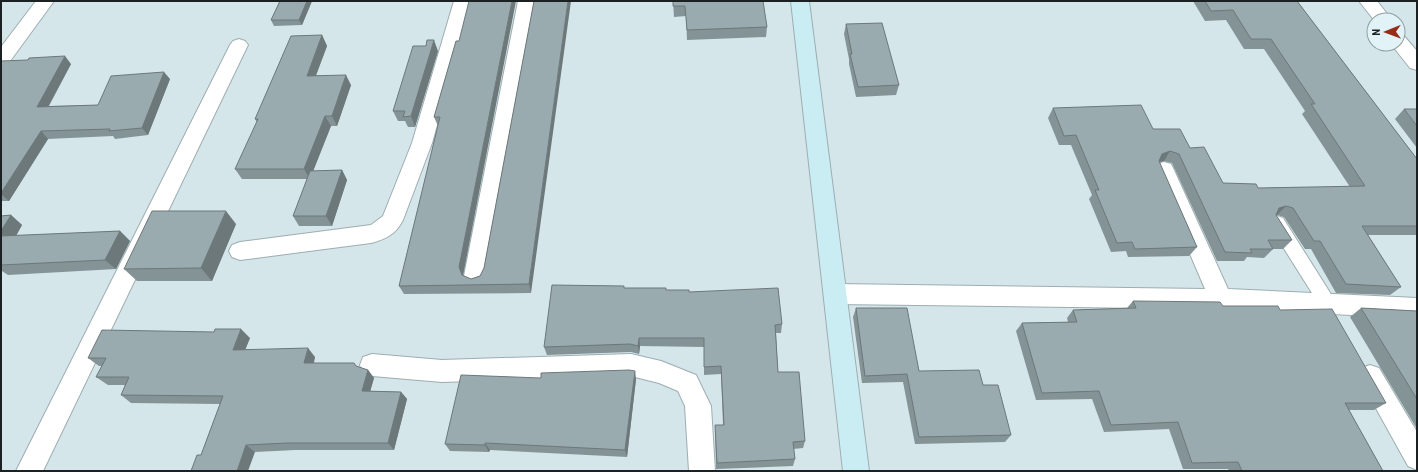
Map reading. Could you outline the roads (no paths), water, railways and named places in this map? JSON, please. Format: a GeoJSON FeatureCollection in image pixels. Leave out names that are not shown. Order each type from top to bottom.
{"type":"FeatureCollection","features":[{"type":"Feature","properties":{"kind":"street"},"geometry":{"type":"LineString","coordinates":[[1,60],[46,1]]}},
{"type":"Feature","properties":{"kind":"street"},"geometry":{"type":"LineString","coordinates":[[240,252],[371,234],[380,232],[387,226],[392,220],[422,143],[463,1]]}},
{"type":"Feature","properties":{"kind":"street"},"geometry":{"type":"LineString","coordinates":[[474,276],[527,1]]}},
{"type":"Feature","properties":{"kind":"street"},"geometry":{"type":"LineString","coordinates":[[800,1],[856,471]]}},
{"type":"Feature","properties":{"kind":"street"},"geometry":{"type":"LineString","coordinates":[[1368,1],[1377,12]]}},
{"type":"Feature","properties":{"kind":"street"},"geometry":{"type":"LineString","coordinates":[[29,471],[239,45]]}},
{"type":"Feature","properties":{"kind":"street"},"geometry":{"type":"LineString","coordinates":[[1406,50],[1417,64]]}},
{"type":"Feature","properties":{"kind":"street"},"geometry":{"type":"LineString","coordinates":[[1164,170],[1221,299]]}},
{"type":"Feature","properties":{"kind":"street"},"geometry":{"type":"LineString","coordinates":[[836,294],[1221,299],[1334,314],[1417,308]]}},
{"type":"Feature","properties":{"kind":"street"},"geometry":{"type":"LineString","coordinates":[[1359,357],[1417,457]]}},
{"type":"Feature","properties":{"kind":"street"},"geometry":{"type":"LineString","coordinates":[[372,365],[449,371],[631,365],[661,372],[687,383],[698,406],[702,471]]}},
{"type":"Feature","properties":{"kind":"lane"},"geometry":{"type":"LineString","coordinates":[[1277,223],[1334,314]]}}]}
